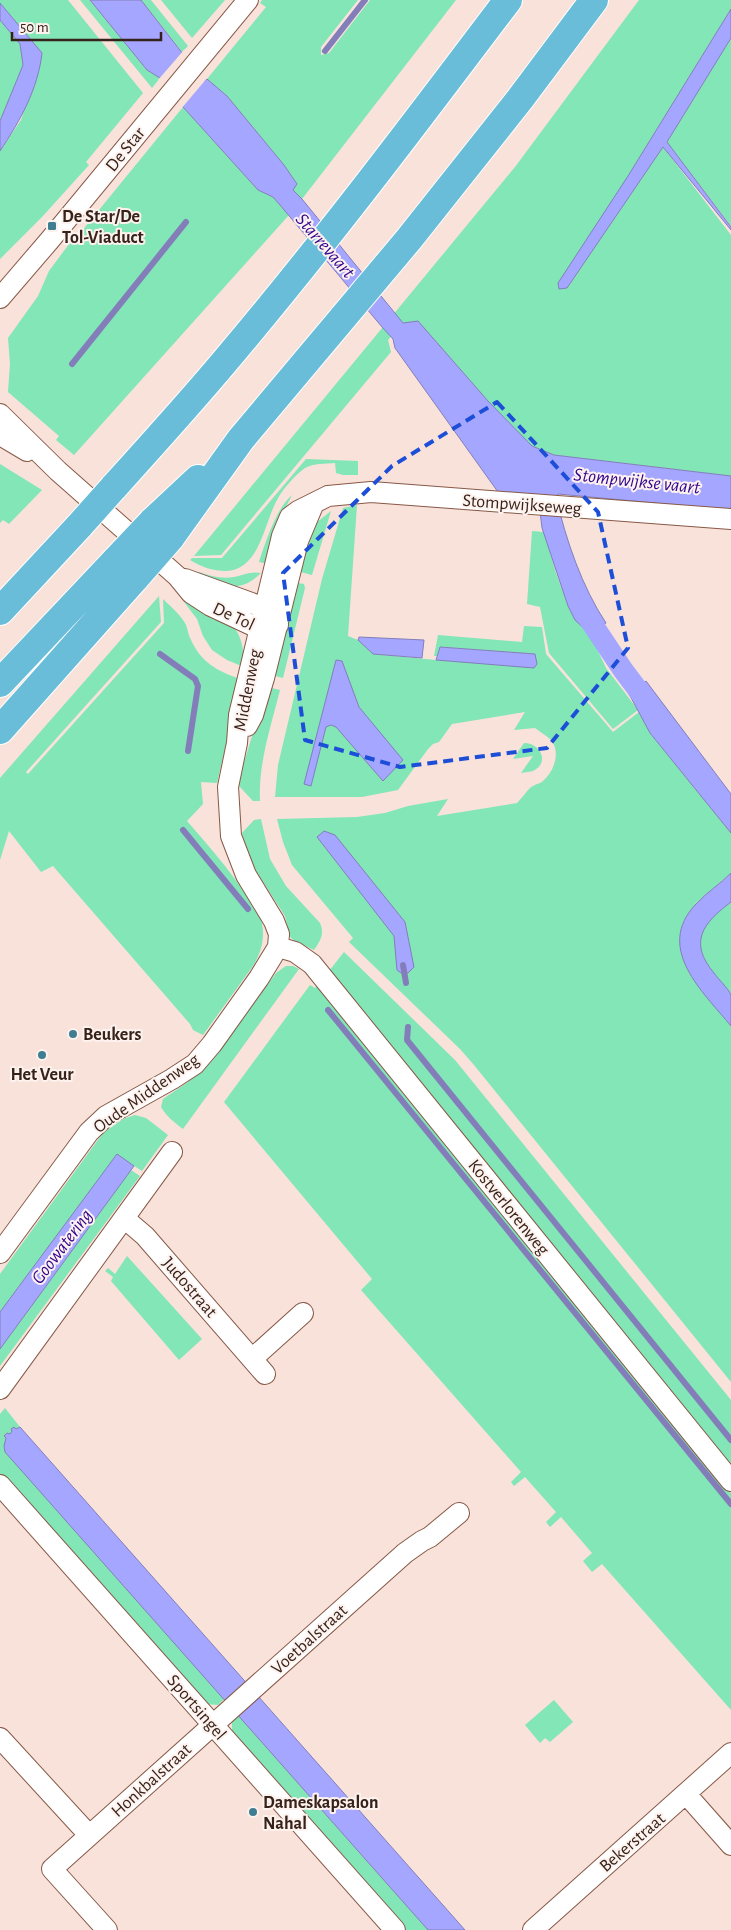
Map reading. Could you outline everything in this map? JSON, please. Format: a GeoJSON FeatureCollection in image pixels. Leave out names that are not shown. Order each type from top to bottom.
{"type":"FeatureCollection","features":[{"type":"Feature","properties":{"kind":"highway"},"geometry":{"type":"LineString","coordinates":[[0,610],[80,525],[226,360],[406,135],[508,0]]}},
{"type":"Feature","properties":{"kind":"highway"},"geometry":{"type":"LineString","coordinates":[[0,730],[127,568],[241,439],[454,184],[594,0]]}},
{"type":"Feature","properties":{"kind":"highway"},"geometry":{"type":"LineString","coordinates":[[0,683],[127,568]]}},
{"type":"Feature","properties":{"kind":"street","name":"De Star"},"geometry":{"type":"LineString","coordinates":[[0,298],[248,0]]}},
{"type":"Feature","properties":{"kind":"street","name":"De Tol"},"geometry":{"type":"LineString","coordinates":[[0,414],[58,471],[176,576],[191,593],[211,606],[269,627]]}},
{"type":"Feature","properties":{"kind":"street","name":"De Tol"},"geometry":{"type":"LineString","coordinates":[[0,435],[58,471]]}},
{"type":"Feature","properties":{"kind":"street","name":"Stompwijkseweg"},"geometry":{"type":"LineString","coordinates":[[265,608],[284,528],[290,518],[298,511],[328,496],[371,492],[534,506],[653,512],[731,519]]}},
{"type":"Feature","properties":{"kind":"street"},"geometry":{"type":"LineString","coordinates":[[269,627],[298,541],[314,503]]}},
{"type":"Feature","properties":{"kind":"street","name":"De Tol"},"geometry":{"type":"LineString","coordinates":[[176,576],[265,608],[269,627]]}},
{"type":"Feature","properties":{"kind":"street","name":"Middenweg"},"geometry":{"type":"LineString","coordinates":[[269,627],[239,714],[238,743],[228,787],[231,836],[246,875],[274,921],[279,934],[278,947]]}},
{"type":"Feature","properties":{"kind":"street","name":"Oude Middenweg"},"geometry":{"type":"LineString","coordinates":[[0,1253],[89,1132],[106,1116],[195,1064],[212,1044],[260,978],[278,947]]}},
{"type":"Feature","properties":{"kind":"street","name":"Kostverlorenweg"},"geometry":{"type":"LineString","coordinates":[[278,947],[295,952],[312,964],[731,1481]]}},
{"type":"Feature","properties":{"kind":"street"},"geometry":{"type":"LineString","coordinates":[[0,1389],[172,1152]]}},
{"type":"Feature","properties":{"kind":"street","name":"Judostraat"},"geometry":{"type":"LineString","coordinates":[[124,1218],[145,1236],[265,1374]]}},
{"type":"Feature","properties":{"kind":"street"},"geometry":{"type":"LineString","coordinates":[[253,1358],[303,1313]]}},
{"type":"Feature","properties":{"kind":"street","name":"Sportsingel"},"geometry":{"type":"LineString","coordinates":[[0,1484],[216,1722],[395,1930]]}},
{"type":"Feature","properties":{"kind":"street","name":"Voetbalstraat"},"geometry":{"type":"LineString","coordinates":[[216,1722],[405,1553],[422,1540],[430,1537],[459,1513]]}},
{"type":"Feature","properties":{"kind":"street","name":"Honkbalstraat"},"geometry":{"type":"LineString","coordinates":[[106,1930],[52,1868],[216,1722]]}},
{"type":"Feature","properties":{"kind":"street"},"geometry":{"type":"LineString","coordinates":[[0,1738],[89,1835]]}},
{"type":"Feature","properties":{"kind":"street","name":"Bekerstraat"},"geometry":{"type":"LineString","coordinates":[[533,1930],[731,1753]]}},
{"type":"Feature","properties":{"kind":"street"},"geometry":{"type":"LineString","coordinates":[[686,1794],[731,1845]]}},
{"type":"Feature","properties":{"kind":"highlighted area"},"geometry":{"type":"Polygon","coordinates":[[[497,402],[598,512],[628,648],[547,748],[400,767],[305,740],[283,573],[392,466],[497,402]]]}},
{"type":"Feature","properties":{"kind":"green space"},"geometry":{"type":"Polygon","coordinates":[[[0,0],[68,0],[143,93],[86,162],[89,165],[42,217],[0,259],[0,151],[21,120],[42,53],[0,3],[0,0]]]}},
{"type":"Feature","properties":{"kind":"green space"},"geometry":{"type":"Polygon","coordinates":[[[80,0],[90,0],[147,70],[160,78],[152,88],[80,0]]]}},
{"type":"Feature","properties":{"kind":"green space"},"geometry":{"type":"Polygon","coordinates":[[[141,0],[151,0],[188,46],[182,52],[141,0]]]}},
{"type":"Feature","properties":{"kind":"green space"},"geometry":{"type":"Polygon","coordinates":[[[161,0],[225,0],[192,38],[161,0]]]}},
{"type":"Feature","properties":{"kind":"green space"},"geometry":{"type":"Polygon","coordinates":[[[262,0],[358,0],[321,47],[321,55],[329,53],[370,0],[456,0],[302,199],[292,189],[297,184],[284,165],[227,96],[207,79],[266,7],[260,3],[262,0]]]}},
{"type":"Feature","properties":{"kind":"green space"},"geometry":{"type":"Polygon","coordinates":[[[639,0],[731,0],[731,9],[628,176],[567,288],[663,147],[731,235],[731,476],[554,455],[532,446],[488,401],[417,321],[403,323],[388,340],[391,352],[221,555],[194,556],[515,167],[639,0]]]}},
{"type":"Feature","properties":{"kind":"green space"},"geometry":{"type":"Polygon","coordinates":[[[0,20],[20,44],[23,65],[0,121],[0,20]]]}},
{"type":"Feature","properties":{"kind":"green space"},"geometry":{"type":"Polygon","coordinates":[[[731,38],[731,226],[667,142],[731,38]]]}},
{"type":"Feature","properties":{"kind":"green space"},"geometry":{"type":"Polygon","coordinates":[[[183,107],[258,190],[273,197],[289,215],[74,455],[56,440],[59,436],[8,392],[10,364],[8,338],[38,296],[49,271],[75,236],[81,232],[183,107]]]}},
{"type":"Feature","properties":{"kind":"green space"},"geometry":{"type":"Polygon","coordinates":[[[306,459],[358,461],[358,475],[336,473],[335,463],[308,466],[285,487],[279,496],[259,544],[254,554],[246,563],[237,569],[221,571],[207,568],[190,560],[192,558],[222,558],[306,459]]]}},
{"type":"Feature","properties":{"kind":"green space"},"geometry":{"type":"Polygon","coordinates":[[[0,464],[42,490],[9,524],[3,520],[0,523],[0,464]]]}},
{"type":"Feature","properties":{"kind":"green space"},"geometry":{"type":"Polygon","coordinates":[[[292,495],[285,509],[268,564],[259,562],[277,516],[292,495]]]}},
{"type":"Feature","properties":{"kind":"green space"},"geometry":{"type":"Polygon","coordinates":[[[357,505],[348,636],[358,640],[373,654],[436,660],[537,664],[534,654],[440,647],[437,656],[434,656],[438,635],[522,642],[524,626],[542,627],[546,654],[613,732],[639,712],[650,733],[731,833],[731,873],[696,903],[685,919],[681,933],[691,976],[731,1026],[731,1382],[474,1065],[460,1049],[349,942],[353,938],[292,865],[277,819],[357,817],[385,813],[408,806],[448,799],[437,816],[517,803],[530,788],[548,776],[556,756],[556,750],[551,740],[535,728],[514,730],[525,712],[452,724],[439,742],[433,744],[428,749],[398,790],[362,797],[275,797],[278,765],[322,579],[343,508],[357,505]]]}},
{"type":"Feature","properties":{"kind":"green space"},"geometry":{"type":"Polygon","coordinates":[[[331,511],[312,575],[297,571],[316,523],[331,511]]]}},
{"type":"Feature","properties":{"kind":"green space"},"geometry":{"type":"Polygon","coordinates":[[[532,531],[544,532],[556,573],[575,620],[590,634],[606,668],[638,710],[613,729],[549,653],[540,607],[527,604],[532,531]]]}},
{"type":"Feature","properties":{"kind":"green space"},"geometry":{"type":"Polygon","coordinates":[[[199,572],[225,578],[250,573],[261,573],[245,584],[230,586],[195,576],[199,572]]]}},
{"type":"Feature","properties":{"kind":"green space"},"geometry":{"type":"Polygon","coordinates":[[[293,582],[304,584],[305,588],[283,678],[271,675],[293,582]]]}},
{"type":"Feature","properties":{"kind":"green space"},"geometry":{"type":"Polygon","coordinates":[[[181,591],[231,624],[238,633],[241,642],[244,667],[227,660],[212,650],[203,636],[197,619],[178,594],[181,591]]]}},
{"type":"Feature","properties":{"kind":"green space"},"geometry":{"type":"Polygon","coordinates":[[[159,596],[161,622],[26,772],[28,774],[164,623],[163,599],[184,621],[195,648],[205,660],[225,673],[241,679],[217,783],[201,782],[203,804],[187,821],[224,865],[255,907],[262,923],[263,940],[253,966],[203,1035],[193,1030],[190,1024],[53,866],[41,872],[9,831],[0,860],[0,778],[159,596]]]}},
{"type":"Feature","properties":{"kind":"green space"},"geometry":{"type":"Polygon","coordinates":[[[267,687],[280,690],[263,759],[260,801],[253,801],[239,786],[242,769],[267,687]]]}},
{"type":"Feature","properties":{"kind":"green space"},"geometry":{"type":"Polygon","coordinates":[[[524,743],[535,746],[539,750],[542,759],[538,768],[521,773],[533,756],[513,759],[524,743]]]}},
{"type":"Feature","properties":{"kind":"green space"},"geometry":{"type":"Polygon","coordinates":[[[261,819],[270,859],[286,886],[320,923],[322,934],[314,950],[290,937],[285,916],[250,862],[242,833],[254,820],[261,819]]]}},
{"type":"Feature","properties":{"kind":"green space"},"geometry":{"type":"Polygon","coordinates":[[[731,902],[731,995],[716,977],[704,958],[701,938],[704,927],[712,917],[731,902]]]}},
{"type":"Feature","properties":{"kind":"green space"},"geometry":{"type":"Polygon","coordinates":[[[344,952],[455,1060],[731,1400],[731,1468],[329,971],[344,952]]]}},
{"type":"Feature","properties":{"kind":"green space"},"geometry":{"type":"Polygon","coordinates":[[[286,966],[293,966],[299,969],[183,1129],[163,1111],[161,1107],[163,1099],[188,1082],[211,1062],[276,973],[286,966]]]}},
{"type":"Feature","properties":{"kind":"green space"},"geometry":{"type":"Polygon","coordinates":[[[318,984],[731,1493],[731,1710],[602,1564],[592,1572],[583,1561],[592,1553],[561,1517],[550,1527],[546,1522],[556,1512],[525,1477],[514,1486],[511,1482],[521,1472],[361,1290],[372,1279],[224,1102],[310,985],[315,988],[318,984]]]}},
{"type":"Feature","properties":{"kind":"green space"},"geometry":{"type":"Polygon","coordinates":[[[135,1115],[146,1118],[168,1135],[142,1171],[117,1155],[0,1312],[0,1274],[103,1133],[123,1119],[135,1115]]]}},
{"type":"Feature","properties":{"kind":"green space"},"geometry":{"type":"Polygon","coordinates":[[[131,1170],[140,1176],[0,1366],[0,1349],[131,1170]]]}},
{"type":"Feature","properties":{"kind":"green space"},"geometry":{"type":"Polygon","coordinates":[[[127,1256],[202,1339],[179,1360],[111,1281],[113,1277],[105,1271],[108,1268],[115,1274],[127,1256]]]}},
{"type":"Feature","properties":{"kind":"green space"},"geometry":{"type":"Polygon","coordinates":[[[5,1408],[20,1427],[12,1431],[10,1435],[224,1699],[218,1705],[205,1704],[0,1475],[0,1414],[5,1408]]]}},
{"type":"Feature","properties":{"kind":"green space"},"geometry":{"type":"Polygon","coordinates":[[[554,1700],[573,1722],[550,1742],[545,1738],[540,1743],[525,1725],[554,1700]]]}},
{"type":"Feature","properties":{"kind":"green space"},"geometry":{"type":"Polygon","coordinates":[[[238,1715],[428,1930],[405,1930],[232,1731],[232,1720],[238,1715]]]}},
{"type":"Feature","properties":{"kind":"water"},"geometry":{"type":"Polygon","coordinates":[[[90,0],[141,0],[204,81],[207,79],[227,96],[284,165],[297,184],[293,190],[403,323],[418,321],[488,401],[532,446],[554,455],[731,476],[731,510],[558,494],[556,497],[560,513],[576,563],[589,594],[606,623],[590,634],[575,620],[568,606],[542,528],[538,495],[498,492],[395,348],[393,339],[273,197],[258,190],[183,107],[160,78],[147,70],[90,0]]]}},
{"type":"Feature","properties":{"kind":"water"},"geometry":{"type":"Polygon","coordinates":[[[0,3],[42,53],[37,79],[27,104],[0,151],[0,121],[23,65],[20,44],[0,20],[0,3]]]}},
{"type":"Feature","properties":{"kind":"water"},"geometry":{"type":"Polygon","coordinates":[[[731,9],[731,38],[667,142],[731,227],[731,230],[663,147],[567,288],[559,289],[558,283],[628,176],[731,9]]]}},
{"type":"Feature","properties":{"kind":"water"},"geometry":{"type":"Polygon","coordinates":[[[359,637],[424,640],[422,658],[373,654],[358,640],[359,637]]]}},
{"type":"Feature","properties":{"kind":"water"},"geometry":{"type":"Polygon","coordinates":[[[440,647],[535,654],[537,664],[534,668],[436,660],[440,647]]]}},
{"type":"Feature","properties":{"kind":"water"},"geometry":{"type":"Polygon","coordinates":[[[336,660],[342,661],[359,707],[403,760],[383,781],[336,727],[331,725],[326,727],[311,786],[304,784],[336,660]]]}},
{"type":"Feature","properties":{"kind":"water"},"geometry":{"type":"Polygon","coordinates":[[[646,681],[731,794],[731,833],[650,733],[629,694],[646,681]]]}},
{"type":"Feature","properties":{"kind":"water"},"geometry":{"type":"Polygon","coordinates":[[[324,831],[335,835],[405,922],[414,967],[408,973],[401,973],[397,970],[394,936],[317,837],[324,831]]]}},
{"type":"Feature","properties":{"kind":"water"},"geometry":{"type":"Polygon","coordinates":[[[731,873],[731,902],[706,926],[701,942],[706,962],[731,995],[731,1026],[708,999],[687,969],[681,953],[680,937],[684,920],[696,904],[731,873]]]}},
{"type":"Feature","properties":{"kind":"water","name":"Goowatering"},"geometry":{"type":"Polygon","coordinates":[[[117,1154],[134,1166],[0,1349],[0,1312],[117,1154]]]}},
{"type":"Feature","properties":{"kind":"water"},"geometry":{"type":"Polygon","coordinates":[[[14,1427],[16,1429],[20,1427],[465,1930],[428,1930],[5,1452],[6,1438],[4,1436],[7,1433],[10,1434],[11,1429],[14,1427]]]}},
{"type":"Feature","properties":{"kind":"pier"},"geometry":{"type":"Polygon","coordinates":[[[184,50],[205,78],[208,77],[181,109],[158,80],[184,50]]]}},
{"type":"Feature","properties":{"kind":"waterway"},"geometry":{"type":"LineString","coordinates":[[325,51],[365,0]]}},
{"type":"Feature","properties":{"kind":"waterway"},"geometry":{"type":"LineString","coordinates":[[72,364],[186,222]]}},
{"type":"Feature","properties":{"kind":"waterway"},"geometry":{"type":"LineString","coordinates":[[581,607],[623,670],[654,711]]}},
{"type":"Feature","properties":{"kind":"waterway"},"geometry":{"type":"LineString","coordinates":[[160,654],[195,679],[198,686],[188,751]]}},
{"type":"Feature","properties":{"kind":"waterway"},"geometry":{"type":"LineString","coordinates":[[183,830],[248,909]]}},
{"type":"Feature","properties":{"kind":"waterway"},"geometry":{"type":"LineString","coordinates":[[403,965],[406,983]]}},
{"type":"Feature","properties":{"kind":"waterway"},"geometry":{"type":"LineString","coordinates":[[328,1010],[731,1504]]}},
{"type":"Feature","properties":{"kind":"waterway"},"geometry":{"type":"LineString","coordinates":[[408,1027],[407,1040],[731,1440]]}},
{"type":"Feature","properties":{"kind":"place","name":"De Star/De Tol-Viaduct"},"geometry":{"type":"Point","coordinates":[52,226]}},
{"type":"Feature","properties":{"kind":"place","name":"Beukers"},"geometry":{"type":"Point","coordinates":[73,1034]}},
{"type":"Feature","properties":{"kind":"place","name":"Het Veur"},"geometry":{"type":"Point","coordinates":[42,1055]}},
{"type":"Feature","properties":{"kind":"place","name":"Dameskapsalon Nahal"},"geometry":{"type":"Point","coordinates":[253,1812]}},
{"type":"Feature","properties":{"kind":"water label","name":"Starrevaart"},"geometry":{"type":"Point","coordinates":[326,245]}},
{"type":"Feature","properties":{"kind":"water label","name":"Stompwijkse vaart"},"geometry":{"type":"Point","coordinates":[637,480]}}]}
